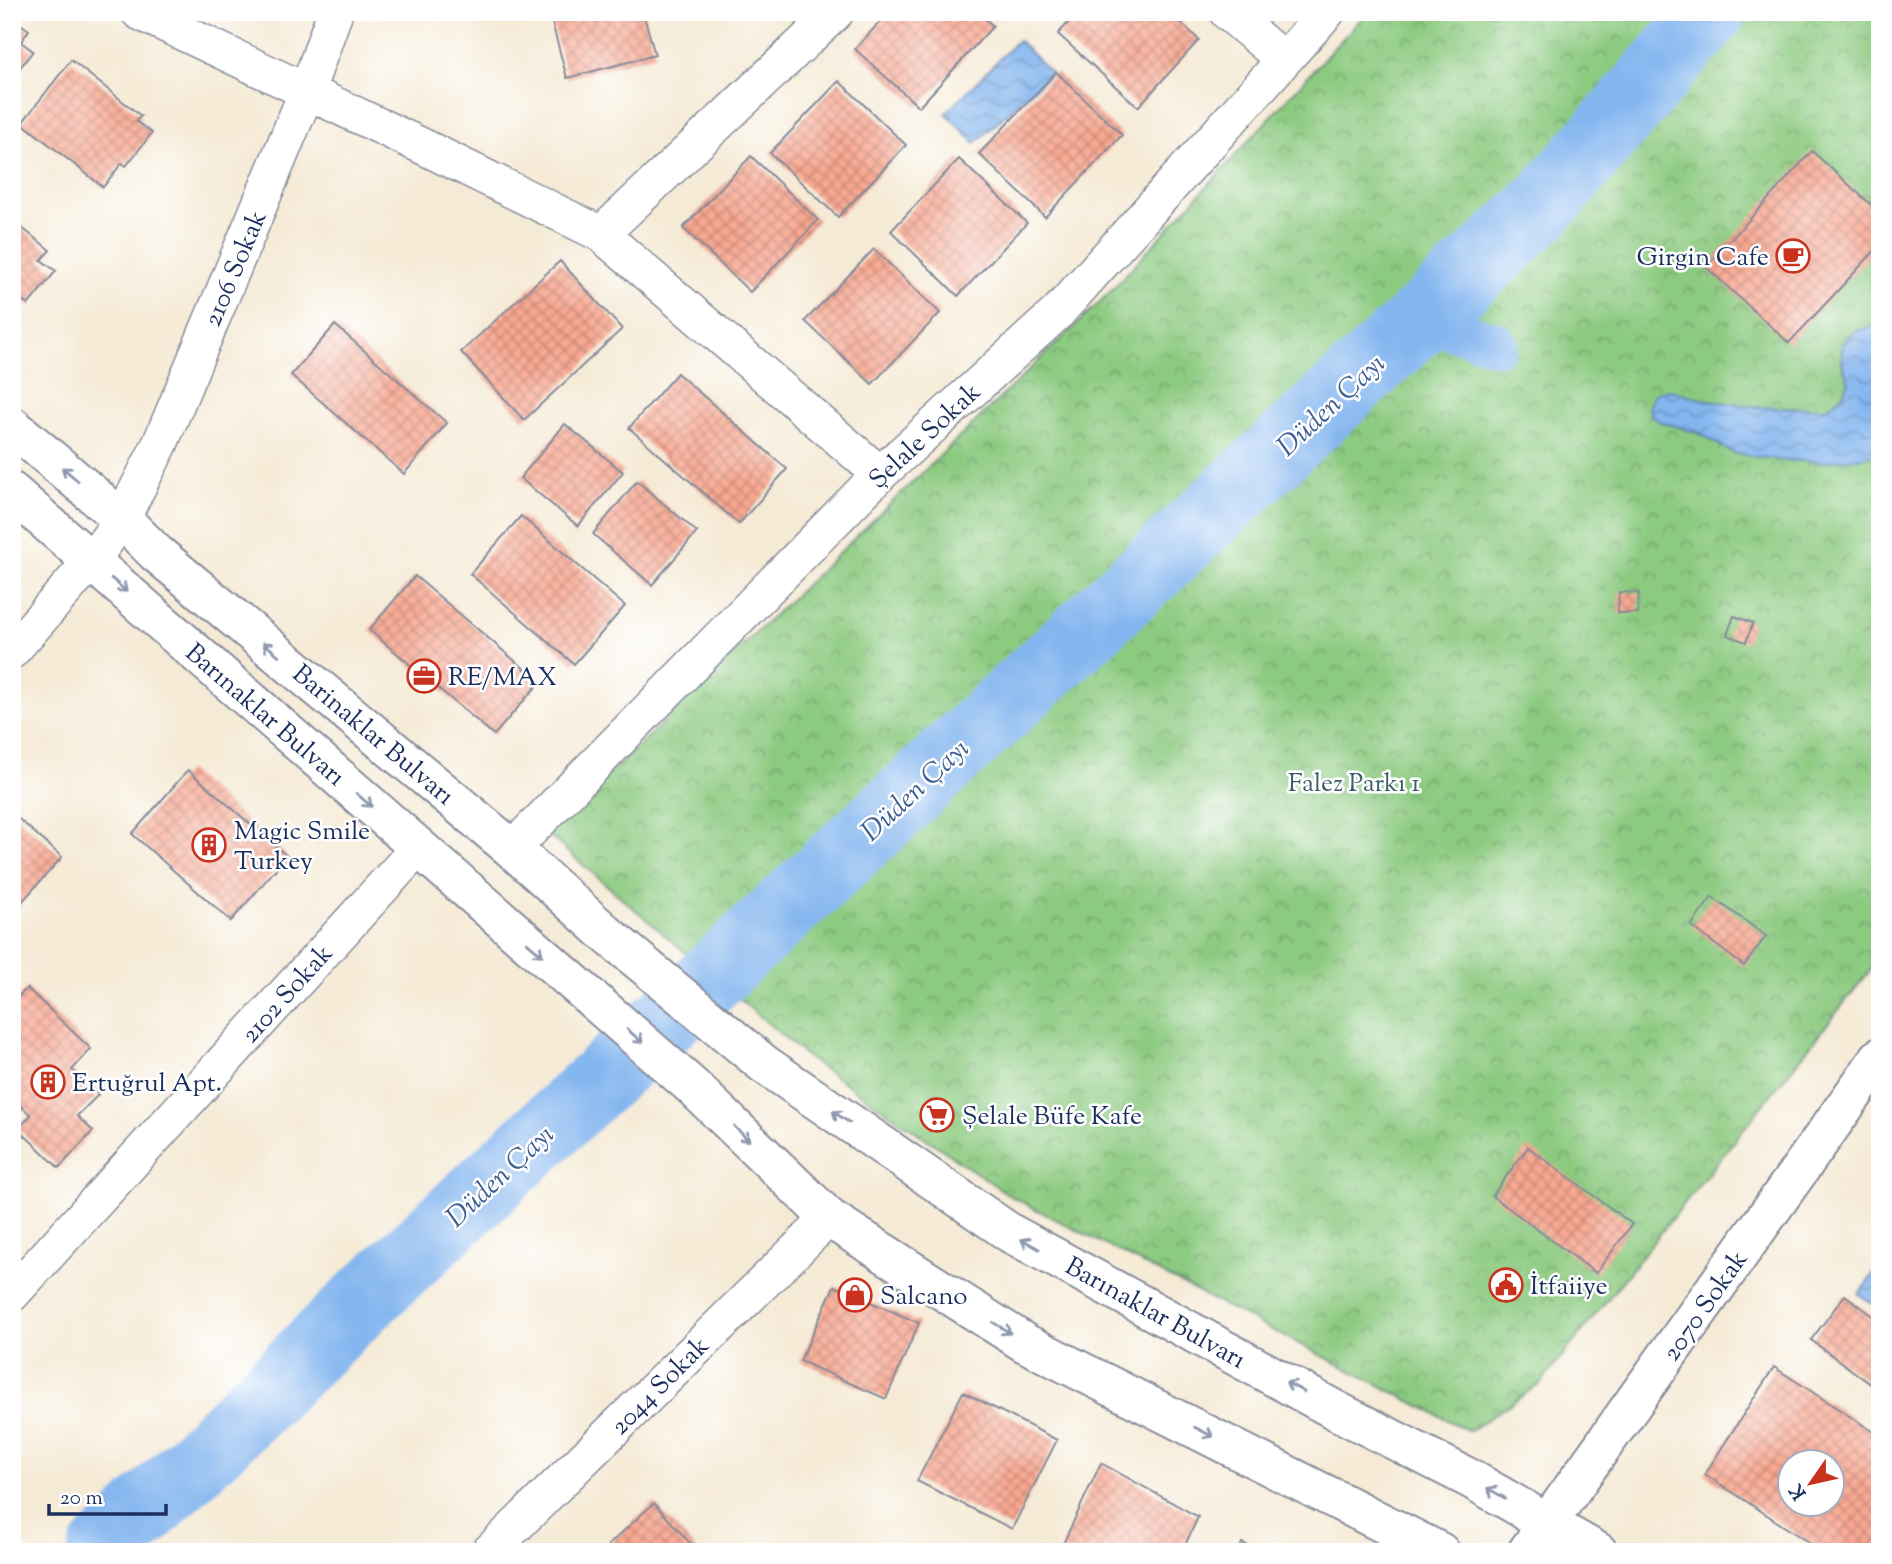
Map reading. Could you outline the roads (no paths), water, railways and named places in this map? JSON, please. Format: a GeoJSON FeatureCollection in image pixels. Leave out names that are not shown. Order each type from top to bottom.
{"type":"FeatureCollection","features":[{"type":"Feature","properties":{"kind":"main road"},"geometry":{"type":"LineString","coordinates":[[12,426],[122,519]]}},
{"type":"Feature","properties":{"kind":"main road","name":"Barınaklar Bulvarı"},"geometry":{"type":"LineString","coordinates":[[12,492],[693,1087],[829,1218]]}},
{"type":"Feature","properties":{"kind":"main road","name":"Barinaklar Bulvarı"},"geometry":{"type":"LineString","coordinates":[[122,519],[156,553],[512,849],[626,950]]}},
{"type":"Feature","properties":{"kind":"main road","name":"Barınaklar Bulvarı"},"geometry":{"type":"LineString","coordinates":[[626,950],[734,1042],[1010,1233],[1335,1410],[1471,1479],[1537,1537],[1598,1552]]}},
{"type":"Feature","properties":{"kind":"main road","name":"2070 Sokak"},"geometry":{"type":"LineString","coordinates":[[1537,1537],[1880,1056]]}},
{"type":"Feature","properties":{"kind":"main road"},"geometry":{"type":"LineString","coordinates":[[829,1218],[1025,1343],[1440,1552]]}},
{"type":"Feature","properties":{"kind":"street"},"geometry":{"type":"LineString","coordinates":[[139,12],[601,234],[880,474]]}},
{"type":"Feature","properties":{"kind":"street","name":"2106 Sokak"},"geometry":{"type":"LineString","coordinates":[[12,650],[92,560],[122,519],[160,444],[307,91],[335,12]]}},
{"type":"Feature","properties":{"kind":"street"},"geometry":{"type":"LineString","coordinates":[[601,234],[836,12]]}},
{"type":"Feature","properties":{"kind":"street"},"geometry":{"type":"LineString","coordinates":[[1227,12],[1283,59]]}},
{"type":"Feature","properties":{"kind":"street","name":"Şelale Sokak"},"geometry":{"type":"LineString","coordinates":[[512,849],[880,474],[1058,313],[1327,12]]}},
{"type":"Feature","properties":{"kind":"street","name":"2102 Sokak"},"geometry":{"type":"LineString","coordinates":[[15,1285],[418,848]]}},
{"type":"Feature","properties":{"kind":"street","name":"2044 Sokak"},"geometry":{"type":"LineString","coordinates":[[509,1546],[829,1218]]}},
{"type":"Feature","properties":{"kind":"water"},"geometry":{"type":"Polygon","coordinates":[[[1018,40],[1051,73],[975,143],[946,113],[1018,40]]]}},
{"type":"Feature","properties":{"kind":"water"},"geometry":{"type":"Polygon","coordinates":[[[1880,324],[1880,453],[1821,462],[1780,460],[1733,453],[1701,434],[1659,421],[1652,416],[1649,408],[1654,395],[1670,390],[1706,400],[1756,407],[1827,408],[1842,395],[1849,382],[1842,363],[1842,344],[1853,332],[1880,324]]]}},
{"type":"Feature","properties":{"kind":"water"},"geometry":{"type":"Polygon","coordinates":[[[1880,1267],[1880,1309],[1859,1294],[1880,1267]]]}},
{"type":"Feature","properties":{"kind":"waterway","name":"Düden Çayı"},"geometry":{"type":"LineString","coordinates":[[103,1552],[365,1299],[1542,207],[1711,12]]}},
{"type":"Feature","properties":{"kind":"waterway"},"geometry":{"type":"LineString","coordinates":[[1422,319],[1497,344]]}},
{"type":"Feature","properties":{"kind":"place","name":"Girgin Cafe"},"geometry":{"type":"Point","coordinates":[1793,256]}},
{"type":"Feature","properties":{"kind":"place","name":"RE/MAX"},"geometry":{"type":"Point","coordinates":[424,676]}},
{"type":"Feature","properties":{"kind":"place","name":"Magic Smile Turkey"},"geometry":{"type":"Point","coordinates":[209,845]}},
{"type":"Feature","properties":{"kind":"place","name":"Ertuğrul Apt."},"geometry":{"type":"Point","coordinates":[48,1082]}},
{"type":"Feature","properties":{"kind":"place","name":"Şelale Büfe Kafe"},"geometry":{"type":"Point","coordinates":[937,1115]}},
{"type":"Feature","properties":{"kind":"place","name":"İtfaiiye"},"geometry":{"type":"Point","coordinates":[1506,1285]}},
{"type":"Feature","properties":{"kind":"place","name":"Salcano"},"geometry":{"type":"Point","coordinates":[855,1295]}},
{"type":"Feature","properties":{"kind":"park label","name":"Falez Parkı 1"},"geometry":{"type":"Point","coordinates":[1354,782]}}]}
